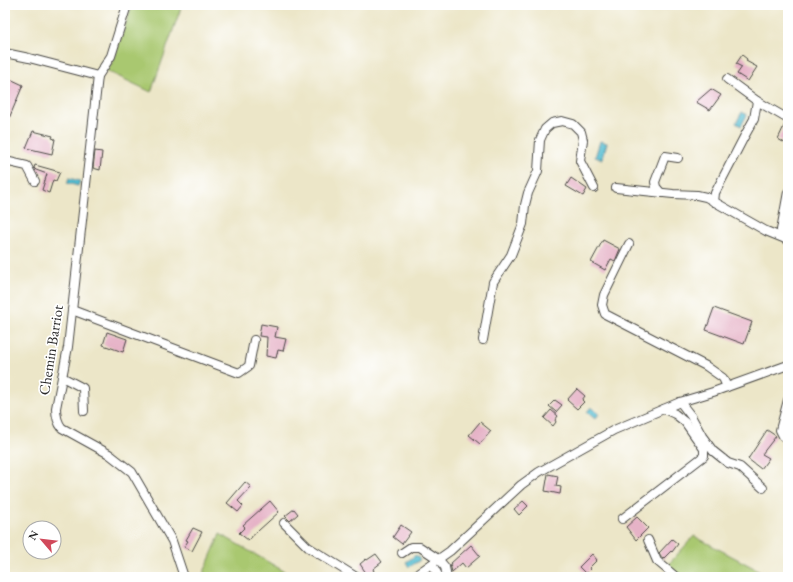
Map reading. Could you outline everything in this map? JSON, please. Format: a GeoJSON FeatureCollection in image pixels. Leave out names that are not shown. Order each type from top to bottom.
{"type":"FeatureCollection","features":[{"type":"Feature","properties":{"kind":"street"},"geometry":{"type":"LineString","coordinates":[[6,55],[29,58],[98,76],[111,56],[127,5]]}},
{"type":"Feature","properties":{"kind":"street","name":"Chemin Barriot"},"geometry":{"type":"LineString","coordinates":[[98,76],[68,347],[56,408],[59,424],[62,428],[109,454],[132,472],[172,541],[184,577]]}},
{"type":"Feature","properties":{"kind":"street"},"geometry":{"type":"LineString","coordinates":[[727,79],[758,101],[788,119]]}},
{"type":"Feature","properties":{"kind":"street"},"geometry":{"type":"LineString","coordinates":[[714,202],[716,193],[754,119],[758,101]]}},
{"type":"Feature","properties":{"kind":"street"},"geometry":{"type":"LineString","coordinates":[[483,340],[493,282],[511,255],[523,224],[524,205],[538,171],[540,140],[545,129],[552,124],[562,121],[573,124],[581,132],[583,140],[580,161],[594,188]]}},
{"type":"Feature","properties":{"kind":"street"},"geometry":{"type":"LineString","coordinates":[[661,192],[656,187],[655,182],[665,156],[678,158]]}},
{"type":"Feature","properties":{"kind":"street"},"geometry":{"type":"LineString","coordinates":[[5,161],[27,166],[36,180]]}},
{"type":"Feature","properties":{"kind":"street"},"geometry":{"type":"LineString","coordinates":[[616,188],[706,197],[766,231],[785,238]]}},
{"type":"Feature","properties":{"kind":"street"},"geometry":{"type":"LineString","coordinates":[[785,238],[781,230],[788,192]]}},
{"type":"Feature","properties":{"kind":"street"},"geometry":{"type":"LineString","coordinates":[[629,244],[604,295],[602,305],[605,314],[706,366],[723,378],[727,387]]}},
{"type":"Feature","properties":{"kind":"street"},"geometry":{"type":"LineString","coordinates":[[72,310],[239,373],[248,366],[254,340]]}},
{"type":"Feature","properties":{"kind":"street"},"geometry":{"type":"LineString","coordinates":[[413,577],[450,551],[521,485],[539,472],[614,430],[680,402],[788,365]]}},
{"type":"Feature","properties":{"kind":"street"},"geometry":{"type":"LineString","coordinates":[[62,377],[83,388],[84,411]]}},
{"type":"Feature","properties":{"kind":"street"},"geometry":{"type":"LineString","coordinates":[[783,436],[780,430],[788,400]]}},
{"type":"Feature","properties":{"kind":"street"},"geometry":{"type":"LineString","coordinates":[[680,402],[691,416],[702,436],[713,451],[728,463],[740,467],[763,488]]}},
{"type":"Feature","properties":{"kind":"street"},"geometry":{"type":"LineString","coordinates":[[622,519],[704,456],[704,449],[685,422],[675,414],[664,409]]}},
{"type":"Feature","properties":{"kind":"street"},"geometry":{"type":"LineString","coordinates":[[284,523],[308,547],[356,577]]}},
{"type":"Feature","properties":{"kind":"street"},"geometry":{"type":"LineString","coordinates":[[648,540],[657,561],[676,577]]}},
{"type":"Feature","properties":{"kind":"street"},"geometry":{"type":"LineString","coordinates":[[402,553],[411,548],[420,547],[435,562],[445,568],[447,577]]}},
{"type":"Feature","properties":{"kind":"street"},"geometry":{"type":"LineString","coordinates":[[435,562],[439,577]]}},
{"type":"Feature","properties":{"kind":"green space"},"geometry":{"type":"Polygon","coordinates":[[[132,5],[182,5],[151,92],[107,71],[114,59],[132,5]]]}},
{"type":"Feature","properties":{"kind":"green space"},"geometry":{"type":"Polygon","coordinates":[[[220,534],[294,577],[202,577],[220,534]]]}},
{"type":"Feature","properties":{"kind":"green space"},"geometry":{"type":"Polygon","coordinates":[[[694,536],[771,577],[681,577],[667,566],[694,536]]]}},
{"type":"Feature","properties":{"kind":"water"},"geometry":{"type":"Polygon","coordinates":[[[742,112],[747,115],[741,126],[736,123],[742,112]]]}},
{"type":"Feature","properties":{"kind":"water"},"geometry":{"type":"Polygon","coordinates":[[[600,141],[607,143],[602,159],[595,157],[600,141]]]}},
{"type":"Feature","properties":{"kind":"water"},"geometry":{"type":"Polygon","coordinates":[[[69,178],[80,181],[78,186],[67,183],[69,178]]]}},
{"type":"Feature","properties":{"kind":"water"},"geometry":{"type":"Polygon","coordinates":[[[591,407],[599,414],[595,419],[587,412],[591,407]]]}},
{"type":"Feature","properties":{"kind":"water"},"geometry":{"type":"Polygon","coordinates":[[[416,555],[420,560],[409,567],[406,562],[416,555]]]}},
{"type":"Feature","properties":{"kind":"building"},"geometry":{"type":"Polygon","coordinates":[[[742,55],[747,59],[746,61],[757,67],[748,81],[737,74],[742,67],[736,64],[742,55]]]}},
{"type":"Feature","properties":{"kind":"building"},"geometry":{"type":"Polygon","coordinates":[[[8,78],[23,85],[5,128],[5,85],[8,78]]]}},
{"type":"Feature","properties":{"kind":"building"},"geometry":{"type":"Polygon","coordinates":[[[711,89],[721,95],[710,110],[696,102],[711,89]]]}},
{"type":"Feature","properties":{"kind":"building"},"geometry":{"type":"Polygon","coordinates":[[[785,124],[788,124],[788,145],[778,139],[785,124]]]}},
{"type":"Feature","properties":{"kind":"building"},"geometry":{"type":"Polygon","coordinates":[[[33,131],[53,136],[52,138],[55,139],[52,154],[26,148],[33,131]]]}},
{"type":"Feature","properties":{"kind":"building"},"geometry":{"type":"Polygon","coordinates":[[[95,151],[102,152],[100,170],[93,168],[95,151]]]}},
{"type":"Feature","properties":{"kind":"building"},"geometry":{"type":"Polygon","coordinates":[[[35,165],[60,172],[56,181],[53,180],[49,193],[42,190],[47,174],[36,170],[34,168],[35,165]]]}},
{"type":"Feature","properties":{"kind":"building"},"geometry":{"type":"Polygon","coordinates":[[[571,178],[587,189],[583,196],[566,186],[571,178]]]}},
{"type":"Feature","properties":{"kind":"building"},"geometry":{"type":"Polygon","coordinates":[[[603,240],[620,249],[615,261],[611,259],[605,270],[591,262],[603,240]]]}},
{"type":"Feature","properties":{"kind":"building"},"geometry":{"type":"Polygon","coordinates":[[[714,308],[752,322],[744,344],[706,330],[714,308]]]}},
{"type":"Feature","properties":{"kind":"building"},"geometry":{"type":"Polygon","coordinates":[[[261,324],[277,327],[275,337],[286,339],[283,351],[278,350],[276,358],[266,356],[267,337],[259,336],[261,324]]]}},
{"type":"Feature","properties":{"kind":"building"},"geometry":{"type":"Polygon","coordinates":[[[107,332],[127,339],[123,352],[103,345],[107,332]]]}},
{"type":"Feature","properties":{"kind":"building"},"geometry":{"type":"Polygon","coordinates":[[[577,389],[585,396],[582,400],[584,402],[577,409],[567,400],[577,389]]]}},
{"type":"Feature","properties":{"kind":"building"},"geometry":{"type":"Polygon","coordinates":[[[555,400],[562,405],[556,412],[549,406],[555,400]]]}},
{"type":"Feature","properties":{"kind":"building"},"geometry":{"type":"Polygon","coordinates":[[[551,410],[558,416],[553,426],[544,418],[551,410]]]}},
{"type":"Feature","properties":{"kind":"building"},"geometry":{"type":"Polygon","coordinates":[[[480,422],[491,431],[480,444],[469,435],[480,422]]]}},
{"type":"Feature","properties":{"kind":"building"},"geometry":{"type":"Polygon","coordinates":[[[767,430],[776,436],[762,454],[769,458],[761,469],[748,459],[767,430]]]}},
{"type":"Feature","properties":{"kind":"building"},"geometry":{"type":"Polygon","coordinates":[[[548,474],[558,476],[556,486],[561,487],[560,494],[545,491],[548,474]]]}},
{"type":"Feature","properties":{"kind":"building"},"geometry":{"type":"Polygon","coordinates":[[[245,482],[251,487],[238,501],[243,506],[238,512],[227,503],[245,482]]]}},
{"type":"Feature","properties":{"kind":"building"},"geometry":{"type":"Polygon","coordinates":[[[270,501],[279,512],[248,540],[239,533],[245,527],[243,525],[270,501]]]}},
{"type":"Feature","properties":{"kind":"building"},"geometry":{"type":"Polygon","coordinates":[[[523,501],[528,506],[519,515],[514,509],[523,501]]]}},
{"type":"Feature","properties":{"kind":"building"},"geometry":{"type":"Polygon","coordinates":[[[294,509],[298,514],[290,521],[285,516],[294,509]]]}},
{"type":"Feature","properties":{"kind":"building"},"geometry":{"type":"Polygon","coordinates":[[[637,517],[648,528],[636,540],[626,527],[637,517]]]}},
{"type":"Feature","properties":{"kind":"building"},"geometry":{"type":"Polygon","coordinates":[[[401,525],[411,532],[402,544],[393,537],[401,525]]]}},
{"type":"Feature","properties":{"kind":"building"},"geometry":{"type":"Polygon","coordinates":[[[193,528],[202,532],[192,551],[184,547],[193,528]]]}},
{"type":"Feature","properties":{"kind":"building"},"geometry":{"type":"Polygon","coordinates":[[[672,539],[678,544],[672,552],[671,551],[663,559],[659,553],[672,539]]]}},
{"type":"Feature","properties":{"kind":"building"},"geometry":{"type":"Polygon","coordinates":[[[471,545],[480,556],[466,568],[462,563],[452,572],[450,564],[471,545]]]}},
{"type":"Feature","properties":{"kind":"building"},"geometry":{"type":"Polygon","coordinates":[[[376,554],[382,562],[373,569],[374,571],[368,576],[360,564],[376,554]]]}},
{"type":"Feature","properties":{"kind":"building"},"geometry":{"type":"Polygon","coordinates":[[[592,554],[597,560],[589,568],[591,569],[586,574],[579,567],[592,554]]]}}]}
